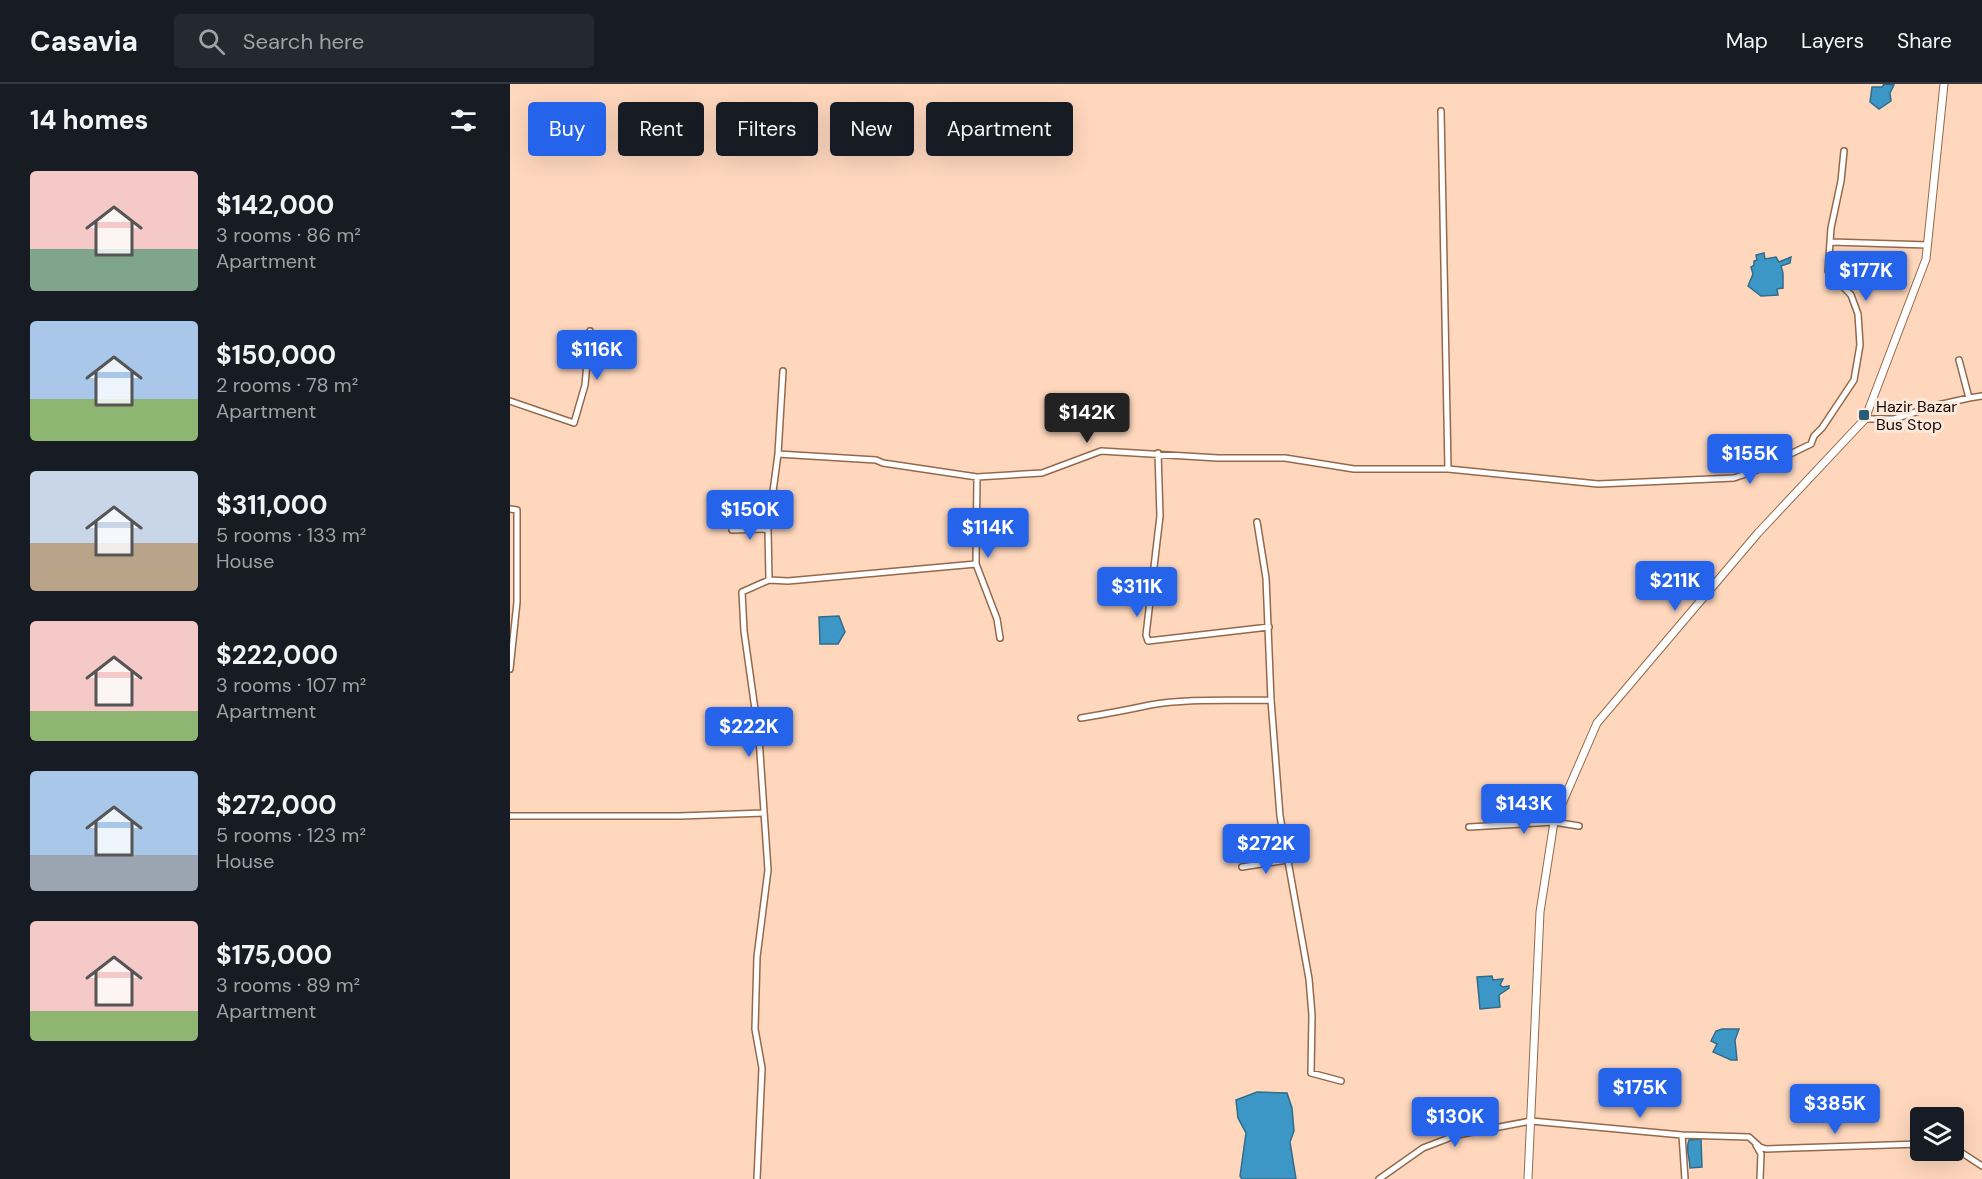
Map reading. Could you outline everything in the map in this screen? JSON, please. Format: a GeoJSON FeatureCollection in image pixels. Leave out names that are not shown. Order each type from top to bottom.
{"type":"FeatureCollection","features":[{"type":"Feature","properties":{"kind":"main road"},"geometry":{"type":"LineString","coordinates":[[1528,1179],[1540,912],[1554,822],[1597,723],[1758,532],[1864,419],[1926,259],[1944,84]]}},
{"type":"Feature","properties":{"kind":"street"},"geometry":{"type":"LineString","coordinates":[[1441,111],[1448,469]]}},
{"type":"Feature","properties":{"kind":"street"},"geometry":{"type":"LineString","coordinates":[[778,454],[876,460],[977,477],[1042,473],[1101,451],[1218,458],[1285,458],[1354,469],[1448,469],[1598,484],[1734,478],[1757,470],[1811,444],[1814,436],[1822,428],[1854,380],[1860,345],[1858,314],[1851,295],[1828,271],[1831,228],[1841,181],[1844,151]]}},
{"type":"Feature","properties":{"kind":"street"},"geometry":{"type":"LineString","coordinates":[[1831,242],[1928,245]]}},
{"type":"Feature","properties":{"kind":"street"},"geometry":{"type":"LineString","coordinates":[[510,401],[574,423],[585,385],[590,331]]}},
{"type":"Feature","properties":{"kind":"street"},"geometry":{"type":"LineString","coordinates":[[1959,360],[1969,398]]}},
{"type":"Feature","properties":{"kind":"street"},"geometry":{"type":"LineString","coordinates":[[769,580],[768,529],[778,454],[783,371]]}},
{"type":"Feature","properties":{"kind":"street"},"geometry":{"type":"LineString","coordinates":[[1864,419],[1894,419],[1938,405],[1982,396]]}},
{"type":"Feature","properties":{"kind":"street"},"geometry":{"type":"LineString","coordinates":[[1158,453],[1160,516],[1146,635],[1148,641],[1269,627]]}},
{"type":"Feature","properties":{"kind":"street"},"geometry":{"type":"LineString","coordinates":[[977,477],[976,564],[996,619],[1000,638]]}},
{"type":"Feature","properties":{"kind":"street"},"geometry":{"type":"LineString","coordinates":[[510,509],[517,510],[517,603],[510,669]]}},
{"type":"Feature","properties":{"kind":"street"},"geometry":{"type":"LineString","coordinates":[[1257,522],[1266,578],[1271,700],[1280,816],[1309,979],[1312,1015],[1311,1073],[1341,1080]]}},
{"type":"Feature","properties":{"kind":"street"},"geometry":{"type":"LineString","coordinates":[[732,530],[768,529]]}},
{"type":"Feature","properties":{"kind":"street"},"geometry":{"type":"LineString","coordinates":[[757,1179],[762,1068],[755,1029],[757,957],[768,870],[759,738],[744,631],[742,592],[769,580],[788,581],[976,564]]}},
{"type":"Feature","properties":{"kind":"street"},"geometry":{"type":"LineString","coordinates":[[1082,718],[1150,705],[1200,701],[1271,700]]}},
{"type":"Feature","properties":{"kind":"street"},"geometry":{"type":"LineString","coordinates":[[510,816],[680,816],[764,813]]}},
{"type":"Feature","properties":{"kind":"street"},"geometry":{"type":"LineString","coordinates":[[1469,827],[1554,822],[1579,826]]}},
{"type":"Feature","properties":{"kind":"street"},"geometry":{"type":"LineString","coordinates":[[1242,867],[1287,860]]}},
{"type":"Feature","properties":{"kind":"street"},"geometry":{"type":"LineString","coordinates":[[1379,1179],[1423,1148],[1457,1135],[1531,1121],[1682,1135],[1749,1137],[1760,1147],[1772,1149],[1910,1144]]}},
{"type":"Feature","properties":{"kind":"street"},"geometry":{"type":"LineString","coordinates":[[1682,1135],[1684,1179]]}},
{"type":"Feature","properties":{"kind":"street"},"geometry":{"type":"LineString","coordinates":[[1756,1144],[1761,1154],[1760,1179]]}},
{"type":"Feature","properties":{"kind":"street"},"geometry":{"type":"LineString","coordinates":[[1964,1154],[1982,1166]]}},
{"type":"Feature","properties":{"kind":"water"},"geometry":{"type":"Polygon","coordinates":[[[1884,84],[1894,85],[1890,93],[1891,101],[1879,109],[1870,102],[1872,87],[1882,87],[1884,84]]]}},
{"type":"Feature","properties":{"kind":"water"},"geometry":{"type":"Polygon","coordinates":[[[1764,253],[1765,259],[1776,257],[1779,262],[1791,257],[1790,263],[1781,266],[1783,288],[1777,289],[1778,295],[1761,296],[1748,286],[1753,274],[1751,267],[1757,260],[1756,255],[1764,253]]]}},
{"type":"Feature","properties":{"kind":"water"},"geometry":{"type":"Polygon","coordinates":[[[839,616],[845,632],[838,644],[820,644],[819,617],[839,616]]]}},
{"type":"Feature","properties":{"kind":"water"},"geometry":{"type":"Polygon","coordinates":[[[1492,976],[1493,980],[1503,979],[1500,985],[1509,986],[1509,988],[1499,995],[1500,1007],[1480,1009],[1477,977],[1492,976]]]}},
{"type":"Feature","properties":{"kind":"water"},"geometry":{"type":"Polygon","coordinates":[[[1739,1029],[1735,1040],[1737,1060],[1731,1060],[1713,1052],[1717,1044],[1711,1041],[1716,1031],[1739,1029]]]}},
{"type":"Feature","properties":{"kind":"water"},"geometry":{"type":"Polygon","coordinates":[[[1257,1092],[1287,1093],[1292,1108],[1294,1131],[1290,1142],[1296,1179],[1242,1179],[1240,1176],[1246,1133],[1238,1118],[1236,1100],[1257,1092]]]}},
{"type":"Feature","properties":{"kind":"water"},"geometry":{"type":"Polygon","coordinates":[[[1701,1139],[1702,1167],[1690,1168],[1689,1140],[1701,1139]]]}},
{"type":"Feature","properties":{"kind":"place","name":"Hazir Bazar Bus Stop"},"geometry":{"type":"Point","coordinates":[1864,415]}}]}
